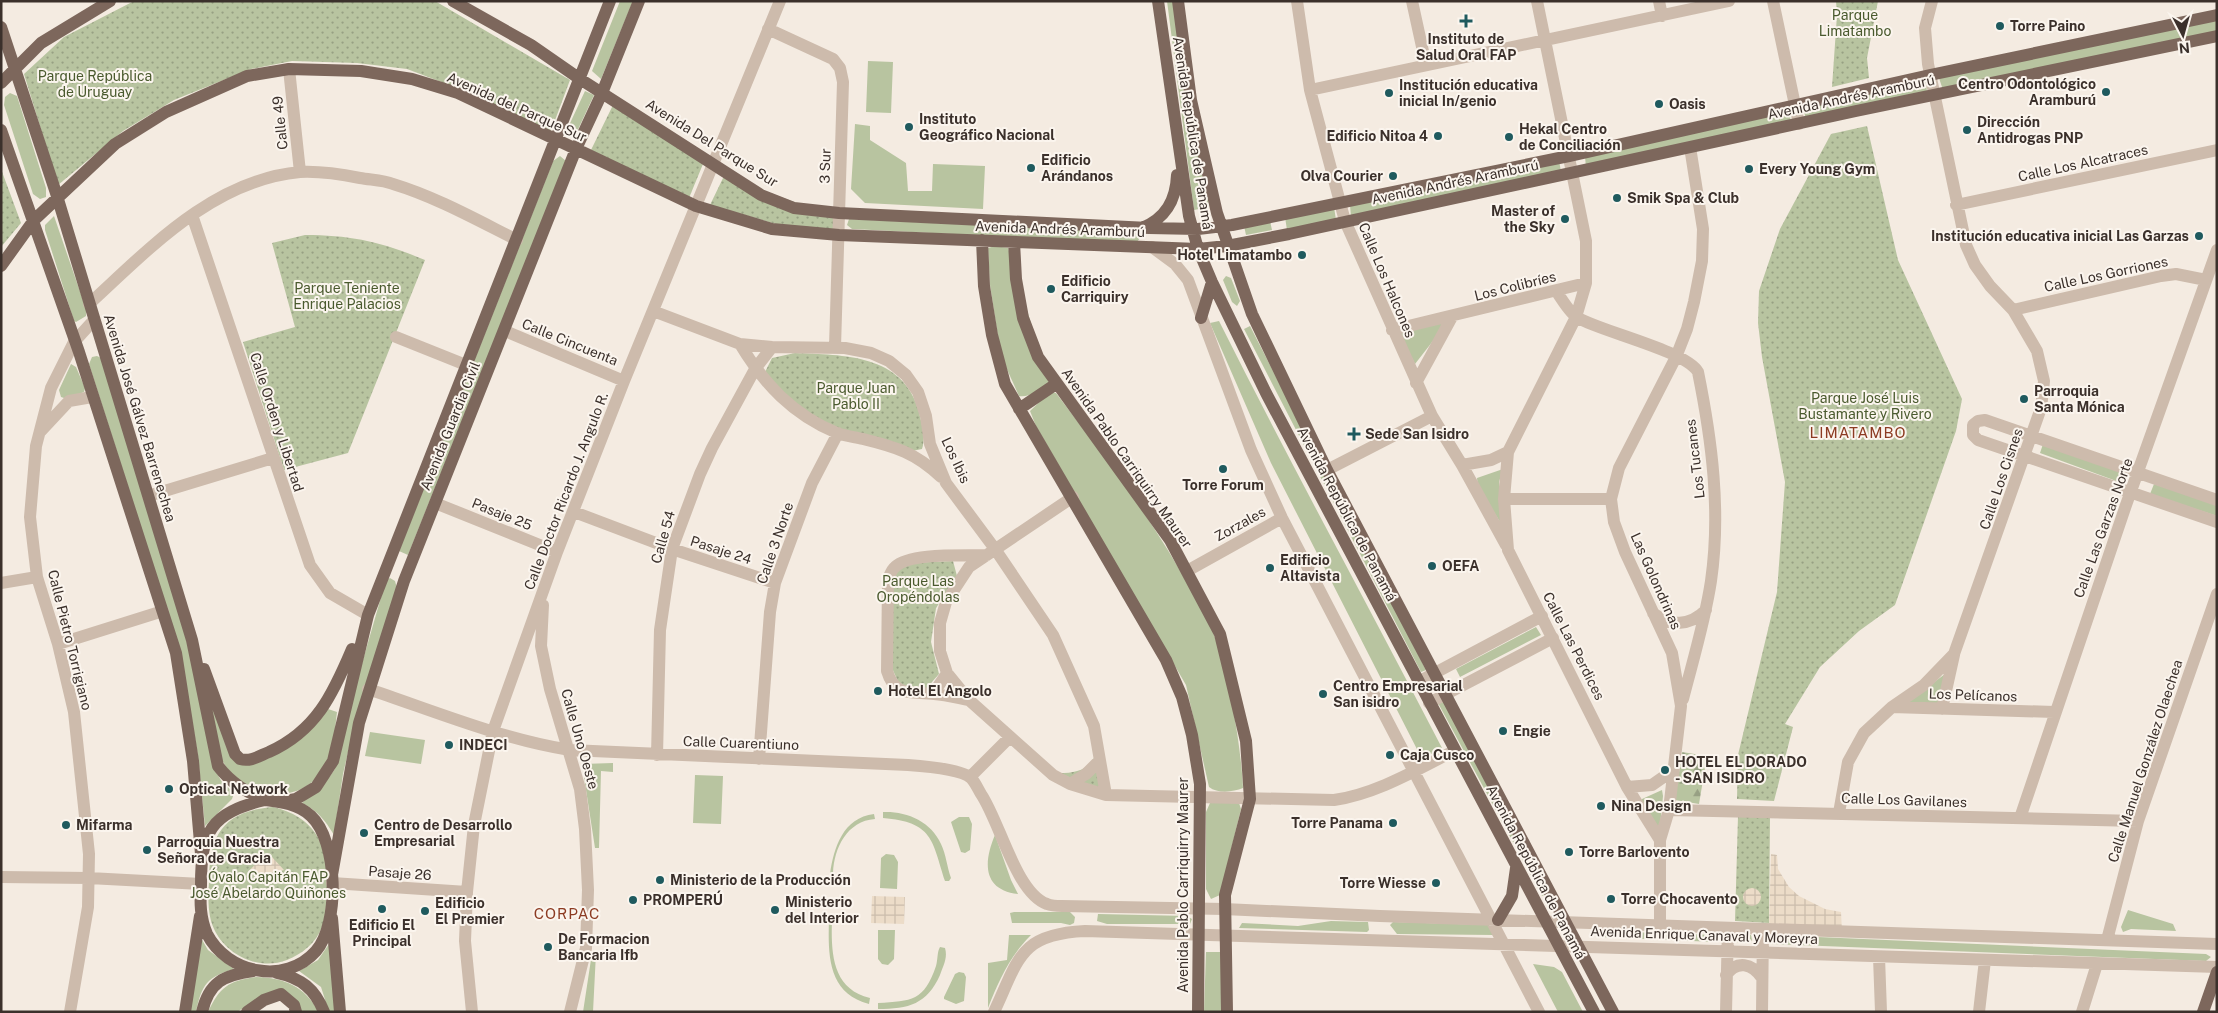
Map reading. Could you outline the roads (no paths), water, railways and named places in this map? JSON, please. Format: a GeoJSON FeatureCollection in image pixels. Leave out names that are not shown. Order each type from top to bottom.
{"type":"FeatureCollection","features":[{"type":"Feature","properties":{"kind":"main road"},"geometry":{"type":"LineString","coordinates":[[1,83],[41,43],[110,1]]}},
{"type":"Feature","properties":{"kind":"main road"},"geometry":{"type":"LineString","coordinates":[[453,1],[531,45],[602,93]]}},
{"type":"Feature","properties":{"kind":"main road","name":"Avenida Guardia Civil"},"geometry":{"type":"LineString","coordinates":[[280,802],[307,794],[316,787],[330,766],[368,615],[610,1]]}},
{"type":"Feature","properties":{"kind":"main road","name":"Avenida Guardia Civil"},"geometry":{"type":"LineString","coordinates":[[332,883],[352,755],[368,690],[404,581],[576,149],[602,93],[639,1]]}},
{"type":"Feature","properties":{"kind":"main road","name":"Avenida República de Panamá"},"geometry":{"type":"LineString","coordinates":[[1158,1],[1178,156],[1192,229],[1212,282],[1230,322],[1428,703],[1516,868],[1560,944],[1594,1012]]}},
{"type":"Feature","properties":{"kind":"main road","name":"Avenida República de Panamá"},"geometry":{"type":"LineString","coordinates":[[1178,1],[1191,100],[1220,227],[1252,314],[1327,470],[1612,1012]]}},
{"type":"Feature","properties":{"kind":"main road","name":"Avenida Andrés Aramburú"},"geometry":{"type":"LineString","coordinates":[[839,214],[1145,228],[1192,229],[1220,227],[1569,156],[1930,75],[2217,15]]}},
{"type":"Feature","properties":{"kind":"main road","name":"Avenida José Gálvez Barrenechea"},"geometry":{"type":"LineString","coordinates":[[1,26],[57,196],[192,640],[218,766],[227,778],[237,786],[265,800]]}},
{"type":"Feature","properties":{"kind":"main road","name":"Avenida Andrés Aramburú"},"geometry":{"type":"LineString","coordinates":[[839,236],[1198,249],[1227,246],[2217,36]]}},
{"type":"Feature","properties":{"kind":"main road","name":"Avenida del Parque Sur"},"geometry":{"type":"LineString","coordinates":[[1,266],[34,220],[57,196],[115,144],[166,112],[248,76],[289,69],[361,71],[412,79],[458,93],[696,206],[772,229],[839,236]]}},
{"type":"Feature","properties":{"kind":"main road","name":"Avenida Del Parque Sur"},"geometry":{"type":"LineString","coordinates":[[602,93],[761,195],[794,208],[839,214]]}},
{"type":"Feature","properties":{"kind":"main road"},"geometry":{"type":"LineString","coordinates":[[1,130],[34,220],[176,652],[193,761],[201,854],[200,913],[186,1012]]}},
{"type":"Feature","properties":{"kind":"main road"},"geometry":{"type":"LineString","coordinates":[[1145,228],[1162,216],[1171,203],[1177,184],[1178,156]]}},
{"type":"Feature","properties":{"kind":"main road"},"geometry":{"type":"LineString","coordinates":[[1276,216],[1280,236]]}},
{"type":"Feature","properties":{"kind":"main road"},"geometry":{"type":"LineString","coordinates":[[1145,228],[1154,231],[1156,238],[1150,247]]}},
{"type":"Feature","properties":{"kind":"main road","name":"Avenida Pablo Carriquirry Maurer"},"geometry":{"type":"LineString","coordinates":[[982,240],[984,286],[992,335],[1005,384],[1073,497],[1166,660],[1182,697],[1192,734],[1200,797],[1198,1012]]}},
{"type":"Feature","properties":{"kind":"main road","name":"Avenida Pablo Carriquirry Maurer"},"geometry":{"type":"LineString","coordinates":[[1014,242],[1016,279],[1023,318],[1038,357],[1145,504],[1187,571],[1220,634],[1246,741],[1250,799],[1225,895],[1224,934],[1227,1012]]}},
{"type":"Feature","properties":{"kind":"main road"},"geometry":{"type":"LineString","coordinates":[[1201,318],[1212,282]]}},
{"type":"Feature","properties":{"kind":"main road"},"geometry":{"type":"LineString","coordinates":[[1230,322],[1252,314]]}},
{"type":"Feature","properties":{"kind":"main road"},"geometry":{"type":"LineString","coordinates":[[1020,409],[1056,384]]}},
{"type":"Feature","properties":{"kind":"main road"},"geometry":{"type":"LineString","coordinates":[[393,549],[399,559],[414,557]]}},
{"type":"Feature","properties":{"kind":"main road"},"geometry":{"type":"LineString","coordinates":[[383,575],[385,570],[394,571],[404,581]]}},
{"type":"Feature","properties":{"kind":"main road"},"geometry":{"type":"LineString","coordinates":[[192,640],[235,754],[240,759],[251,760],[296,736],[318,715],[333,693],[368,615]]}},
{"type":"Feature","properties":{"kind":"main road"},"geometry":{"type":"LineString","coordinates":[[201,854],[209,832],[220,819],[245,805],[265,800],[280,802],[299,808],[318,823],[326,841],[332,883],[331,911],[340,1012]]}},
{"type":"Feature","properties":{"kind":"main road"},"geometry":{"type":"LineString","coordinates":[[1494,919],[1513,892],[1516,868]]}},
{"type":"Feature","properties":{"kind":"main road"},"geometry":{"type":"LineString","coordinates":[[272,972],[298,965],[317,950],[324,938],[331,911]]}},
{"type":"Feature","properties":{"kind":"main road"},"geometry":{"type":"LineString","coordinates":[[200,913],[212,942],[222,953],[253,971]]}},
{"type":"Feature","properties":{"kind":"main road"},"geometry":{"type":"LineString","coordinates":[[202,1012],[210,989],[216,983],[237,973],[253,971],[272,972],[298,978],[314,992],[324,1012]]}},
{"type":"Feature","properties":{"kind":"main road"},"geometry":{"type":"LineString","coordinates":[[2203,1012],[2217,972]]}},
{"type":"Feature","properties":{"kind":"main road"},"geometry":{"type":"LineString","coordinates":[[247,1012],[264,1000],[281,994],[294,1005],[296,1012]]}},
{"type":"Feature","properties":{"kind":"street","name":"Calle Doctor Ricardo J. Angulo R."},"geometry":{"type":"LineString","coordinates":[[472,1012],[465,941],[466,895],[474,825],[493,731],[557,552],[624,380],[780,1]]}},
{"type":"Feature","properties":{"kind":"street","name":"Calle Los Halcones"},"geometry":{"type":"LineString","coordinates":[[1297,1],[1310,90],[1345,221],[1432,416],[1462,465],[1508,550]]}},
{"type":"Feature","properties":{"kind":"street"},"geometry":{"type":"LineString","coordinates":[[1412,1],[1426,65]]}},
{"type":"Feature","properties":{"kind":"street","name":"Calle Las Perdices"},"geometry":{"type":"LineString","coordinates":[[1537,1],[1588,253],[1586,283],[1576,317],[1508,452],[1504,499],[1508,550],[1627,787],[1660,840]]}},
{"type":"Feature","properties":{"kind":"street"},"geometry":{"type":"LineString","coordinates":[[1659,1],[1662,16]]}},
{"type":"Feature","properties":{"kind":"street"},"geometry":{"type":"LineString","coordinates":[[1310,90],[1729,1]]}},
{"type":"Feature","properties":{"kind":"street"},"geometry":{"type":"LineString","coordinates":[[1774,1],[1799,124]]}},
{"type":"Feature","properties":{"kind":"street","name":"Calle Los Cisnes"},"geometry":{"type":"LineString","coordinates":[[1932,1],[1925,28],[1930,75],[1956,206],[1966,245],[1974,265],[1990,286],[2013,310],[2037,351],[2042,364],[2044,395],[2032,436],[1954,654],[1942,709]]}},
{"type":"Feature","properties":{"kind":"street","name":"3 Sur"},"geometry":{"type":"LineString","coordinates":[[768,29],[833,59],[840,68],[843,82],[835,347]]}},
{"type":"Feature","properties":{"kind":"street","name":"Calle 49"},"geometry":{"type":"LineString","coordinates":[[289,69],[300,172]]}},
{"type":"Feature","properties":{"kind":"street","name":"Las Golondrinas"},"geometry":{"type":"LineString","coordinates":[[1660,926],[1660,840],[1668,810],[1681,706],[1674,659],[1625,552],[1614,522],[1611,499],[1619,468],[1676,357],[1687,329],[1704,252],[1702,216],[1690,147]]}},
{"type":"Feature","properties":{"kind":"street","name":"Calle Los Alcatraces"},"geometry":{"type":"LineString","coordinates":[[1956,206],[2217,150]]}},
{"type":"Feature","properties":{"kind":"street"},"geometry":{"type":"LineString","coordinates":[[89,304],[161,238],[192,215],[227,194],[269,178],[300,172],[339,174],[393,183],[450,207],[517,240]]}},
{"type":"Feature","properties":{"kind":"street","name":"Calle Orden y Libertad"},"geometry":{"type":"LineString","coordinates":[[192,215],[310,565],[330,593],[368,615]]}},
{"type":"Feature","properties":{"kind":"street"},"geometry":{"type":"LineString","coordinates":[[1150,247],[1165,255],[1181,270],[1193,292],[1250,450],[1282,518],[1413,772],[1494,919],[1504,944],[1539,1012]]}},
{"type":"Feature","properties":{"kind":"street","name":"Calle Las Garzas Norte"},"geometry":{"type":"LineString","coordinates":[[2020,818],[2054,712],[2216,253]]}},
{"type":"Feature","properties":{"kind":"street","name":"Calle Los Gorriones"},"geometry":{"type":"LineString","coordinates":[[2013,310],[2161,276],[2176,274],[2206,280]]}},
{"type":"Feature","properties":{"kind":"street","name":"Los Colibríes"},"geometry":{"type":"LineString","coordinates":[[1392,330],[1452,318],[1586,283]]}},
{"type":"Feature","properties":{"kind":"street"},"geometry":{"type":"LineString","coordinates":[[1556,291],[1576,317]]}},
{"type":"Feature","properties":{"kind":"street","name":"Los Ibis"},"geometry":{"type":"LineString","coordinates":[[653,311],[740,344],[772,347],[835,347],[871,353],[890,361],[906,375],[918,392],[926,416],[930,444],[946,483],[991,552],[1053,635],[1094,726],[1106,795]]}},
{"type":"Feature","properties":{"kind":"street","name":"Los Tucanes"},"geometry":{"type":"LineString","coordinates":[[1576,317],[1676,357],[1692,365],[1698,372],[1715,482],[1714,537],[1706,610],[1681,706]]}},
{"type":"Feature","properties":{"kind":"street"},"geometry":{"type":"LineString","coordinates":[[1416,383],[1452,318]]}},
{"type":"Feature","properties":{"kind":"street","name":"Calle Pietro Torrigiano"},"geometry":{"type":"LineString","coordinates":[[70,1012],[88,907],[90,878],[82,777],[74,712],[58,644],[37,577],[30,517],[36,446],[51,388],[74,342],[94,320]]}},
{"type":"Feature","properties":{"kind":"street","name":"Calle Cincuenta"},"geometry":{"type":"LineString","coordinates":[[505,331],[624,380]]}},
{"type":"Feature","properties":{"kind":"street"},"geometry":{"type":"LineString","coordinates":[[396,337],[466,365]]}},
{"type":"Feature","properties":{"kind":"street"},"geometry":{"type":"LineString","coordinates":[[740,344],[755,369],[792,408],[838,433],[911,453],[928,465],[946,483]]}},
{"type":"Feature","properties":{"kind":"street","name":"Calle 54"},"geometry":{"type":"LineString","coordinates":[[657,755],[660,630],[672,549],[700,474],[755,369],[772,347]]}},
{"type":"Feature","properties":{"kind":"street"},"geometry":{"type":"LineString","coordinates":[[39,434],[69,401],[92,397]]}},
{"type":"Feature","properties":{"kind":"street"},"geometry":{"type":"LineString","coordinates":[[1327,470],[1432,416]]}},
{"type":"Feature","properties":{"kind":"street"},"geometry":{"type":"LineString","coordinates":[[2217,500],[1985,420],[1978,421],[1973,425],[1973,435],[1978,440],[2217,522]]}},
{"type":"Feature","properties":{"kind":"street","name":"Calle 3 Norte"},"geometry":{"type":"LineString","coordinates":[[759,759],[770,612],[775,583],[812,483],[838,433]]}},
{"type":"Feature","properties":{"kind":"street"},"geometry":{"type":"LineString","coordinates":[[911,453],[927,450],[930,444]]}},
{"type":"Feature","properties":{"kind":"street"},"geometry":{"type":"LineString","coordinates":[[1462,465],[1491,460],[1508,452]]}},
{"type":"Feature","properties":{"kind":"street"},"geometry":{"type":"LineString","coordinates":[[148,496],[273,458]]}},
{"type":"Feature","properties":{"kind":"street"},"geometry":{"type":"LineString","coordinates":[[1073,497],[969,567],[957,584],[944,609],[940,623],[940,651],[947,672],[970,700],[1044,769],[1070,784],[1106,795],[1334,800],[1353,797],[1413,772],[1454,751]]}},
{"type":"Feature","properties":{"kind":"street"},"geometry":{"type":"LineString","coordinates":[[1504,499],[1611,499]]}},
{"type":"Feature","properties":{"kind":"street","name":"Pasaje 25"},"geometry":{"type":"LineString","coordinates":[[436,503],[557,552]]}},
{"type":"Feature","properties":{"kind":"street","name":"Pasaje 24"},"geometry":{"type":"LineString","coordinates":[[574,512],[672,549],[775,583]]}},
{"type":"Feature","properties":{"kind":"street","name":"Zorzales"},"geometry":{"type":"LineString","coordinates":[[1187,571],[1282,518]]}},
{"type":"Feature","properties":{"kind":"street"},"geometry":{"type":"LineString","coordinates":[[970,700],[933,694],[912,694],[898,689],[890,680],[887,671],[888,580],[891,571],[902,562],[991,552]]}},
{"type":"Feature","properties":{"kind":"street"},"geometry":{"type":"LineString","coordinates":[[1,583],[37,577]]}},
{"type":"Feature","properties":{"kind":"street","name":"Calle Uno Oeste"},"geometry":{"type":"LineString","coordinates":[[543,593],[541,646],[550,690],[570,750],[580,789],[585,829],[588,890],[586,948],[570,1012]]}},
{"type":"Feature","properties":{"kind":"street","name":"Calle Manuel González Olaechea"},"geometry":{"type":"LineString","coordinates":[[2107,940],[2138,821],[2217,594]]}},
{"type":"Feature","properties":{"kind":"street"},"geometry":{"type":"LineString","coordinates":[[1653,613],[1667,622],[1684,623],[1706,610]]}},
{"type":"Feature","properties":{"kind":"street"},"geometry":{"type":"LineString","coordinates":[[58,644],[163,611]]}},
{"type":"Feature","properties":{"kind":"street"},"geometry":{"type":"LineString","coordinates":[[1418,682],[1542,616]]}},
{"type":"Feature","properties":{"kind":"street"},"geometry":{"type":"LineString","coordinates":[[1428,703],[1553,638]]}},
{"type":"Feature","properties":{"kind":"street","name":"Calle Los Cisnes"},"geometry":{"type":"LineString","coordinates":[[1839,812],[1848,762],[1855,747],[1877,719],[1924,685],[1954,654]]}},
{"type":"Feature","properties":{"kind":"street"},"geometry":{"type":"LineString","coordinates":[[933,694],[947,672]]}},
{"type":"Feature","properties":{"kind":"street","name":"Calle Cuarentiuno"},"geometry":{"type":"LineString","coordinates":[[368,690],[493,731],[541,745],[570,750],[908,765],[938,768],[970,777]]}},
{"type":"Feature","properties":{"kind":"street","name":"Los Pelícanos"},"geometry":{"type":"LineString","coordinates":[[1892,707],[2054,712]]}},
{"type":"Feature","properties":{"kind":"street"},"geometry":{"type":"LineString","coordinates":[[970,777],[1010,737]]}},
{"type":"Feature","properties":{"kind":"street"},"geometry":{"type":"LineString","coordinates":[[1070,784],[1086,774],[1100,760]]}},
{"type":"Feature","properties":{"kind":"street"},"geometry":{"type":"LineString","coordinates":[[1627,787],[1652,785],[1672,771]]}},
{"type":"Feature","properties":{"kind":"street","name":"Avenida Enrique Canaval y Moreyra"},"geometry":{"type":"LineString","coordinates":[[970,777],[994,814],[1015,869],[1026,886],[1046,904],[1084,908],[1199,908],[1565,923],[2217,944]]}},
{"type":"Feature","properties":{"kind":"street","name":"Calle Los Gavilanes"},"geometry":{"type":"LineString","coordinates":[[1668,810],[1839,812],[2138,821]]}},
{"type":"Feature","properties":{"kind":"street"},"geometry":{"type":"LineString","coordinates":[[1,877],[90,878],[200,884]]}},
{"type":"Feature","properties":{"kind":"street","name":"Pasaje 26"},"geometry":{"type":"LineString","coordinates":[[332,883],[466,895]]}},
{"type":"Feature","properties":{"kind":"street"},"geometry":{"type":"LineString","coordinates":[[1084,908],[1085,931]]}},
{"type":"Feature","properties":{"kind":"street"},"geometry":{"type":"LineString","coordinates":[[1380,916],[1380,940]]}},
{"type":"Feature","properties":{"kind":"street"},"geometry":{"type":"LineString","coordinates":[[1726,1012],[1728,928]]}},
{"type":"Feature","properties":{"kind":"street"},"geometry":{"type":"LineString","coordinates":[[1762,1012],[1763,929]]}},
{"type":"Feature","properties":{"kind":"street","name":"Avenida Enrique Canaval y Moreyra"},"geometry":{"type":"LineString","coordinates":[[994,1012],[1015,966],[1029,946],[1048,935],[1085,931],[1198,933],[1504,944],[1560,944],[1879,957],[2217,967]]}},
{"type":"Feature","properties":{"kind":"street"},"geometry":{"type":"LineString","coordinates":[[1879,957],[1881,1012]]}},
{"type":"Feature","properties":{"kind":"street"},"geometry":{"type":"LineString","coordinates":[[1979,1012],[1985,960]]}},
{"type":"Feature","properties":{"kind":"street"},"geometry":{"type":"LineString","coordinates":[[1726,975],[1731,969],[1745,964],[1752,966],[1762,978]]}},
{"type":"Feature","properties":{"kind":"street"},"geometry":{"type":"LineString","coordinates":[[2082,1012],[2097,964]]}},
{"type":"Feature","properties":{"kind":"place","name":"Instituto de Salud Oral FAP"},"geometry":{"type":"Point","coordinates":[1466,21]}},
{"type":"Feature","properties":{"kind":"place","name":"Torre Paino"},"geometry":{"type":"Point","coordinates":[2000,26]}},
{"type":"Feature","properties":{"kind":"place","name":"Centro Odontológico Aramburú"},"geometry":{"type":"Point","coordinates":[2106,92]}},
{"type":"Feature","properties":{"kind":"place","name":"Institución educativa inicial In/genio"},"geometry":{"type":"Point","coordinates":[1389,93]}},
{"type":"Feature","properties":{"kind":"place","name":"Oasis"},"geometry":{"type":"Point","coordinates":[1659,104]}},
{"type":"Feature","properties":{"kind":"place","name":"Instituto Geográfico Nacional"},"geometry":{"type":"Point","coordinates":[909,127]}},
{"type":"Feature","properties":{"kind":"place","name":"Dirección Antidrogas PNP"},"geometry":{"type":"Point","coordinates":[1967,130]}},
{"type":"Feature","properties":{"kind":"place","name":"Edificio Nitoa 4"},"geometry":{"type":"Point","coordinates":[1438,136]}},
{"type":"Feature","properties":{"kind":"place","name":"Hekal Centro de Conciliación"},"geometry":{"type":"Point","coordinates":[1509,137]}},
{"type":"Feature","properties":{"kind":"place","name":"Edificio Arándanos"},"geometry":{"type":"Point","coordinates":[1031,168]}},
{"type":"Feature","properties":{"kind":"place","name":"Every Young Gym"},"geometry":{"type":"Point","coordinates":[1749,169]}},
{"type":"Feature","properties":{"kind":"place","name":"Olva Courier"},"geometry":{"type":"Point","coordinates":[1393,176]}},
{"type":"Feature","properties":{"kind":"place","name":"Smik Spa & Club"},"geometry":{"type":"Point","coordinates":[1617,198]}},
{"type":"Feature","properties":{"kind":"place","name":"Master of the Sky"},"geometry":{"type":"Point","coordinates":[1565,219]}},
{"type":"Feature","properties":{"kind":"place","name":"Institución educativa inicial Las Garzas"},"geometry":{"type":"Point","coordinates":[2199,236]}},
{"type":"Feature","properties":{"kind":"place","name":"Hotel Limatambo"},"geometry":{"type":"Point","coordinates":[1302,255]}},
{"type":"Feature","properties":{"kind":"place","name":"Edificio Carriquiry"},"geometry":{"type":"Point","coordinates":[1051,289]}},
{"type":"Feature","properties":{"kind":"place","name":"Parroquia Santa Mónica"},"geometry":{"type":"Point","coordinates":[2024,399]}},
{"type":"Feature","properties":{"kind":"place","name":"Sede San Isidro"},"geometry":{"type":"Point","coordinates":[1354,434]}},
{"type":"Feature","properties":{"kind":"place","name":"Torre Forum"},"geometry":{"type":"Point","coordinates":[1223,469]}},
{"type":"Feature","properties":{"kind":"place","name":"OEFA"},"geometry":{"type":"Point","coordinates":[1432,566]}},
{"type":"Feature","properties":{"kind":"place","name":"Edificio Altavista"},"geometry":{"type":"Point","coordinates":[1270,568]}},
{"type":"Feature","properties":{"kind":"place","name":"Hotel El Angolo"},"geometry":{"type":"Point","coordinates":[878,691]}},
{"type":"Feature","properties":{"kind":"place","name":"Centro Empresarial San isidro"},"geometry":{"type":"Point","coordinates":[1323,694]}},
{"type":"Feature","properties":{"kind":"place","name":"Engie"},"geometry":{"type":"Point","coordinates":[1503,731]}},
{"type":"Feature","properties":{"kind":"place","name":"INDECI"},"geometry":{"type":"Point","coordinates":[449,745]}},
{"type":"Feature","properties":{"kind":"place","name":"Caja Cusco"},"geometry":{"type":"Point","coordinates":[1390,755]}},
{"type":"Feature","properties":{"kind":"place","name":"HOTEL EL DORADO - SAN ISIDRO"},"geometry":{"type":"Point","coordinates":[1665,770]}},
{"type":"Feature","properties":{"kind":"place","name":"Optical Network"},"geometry":{"type":"Point","coordinates":[169,789]}},
{"type":"Feature","properties":{"kind":"place","name":"Nina Design"},"geometry":{"type":"Point","coordinates":[1601,806]}},
{"type":"Feature","properties":{"kind":"place","name":"Torre Panama"},"geometry":{"type":"Point","coordinates":[1393,823]}},
{"type":"Feature","properties":{"kind":"place","name":"Mifarma"},"geometry":{"type":"Point","coordinates":[66,825]}},
{"type":"Feature","properties":{"kind":"place","name":"Centro de Desarrollo Empresarial"},"geometry":{"type":"Point","coordinates":[364,833]}},
{"type":"Feature","properties":{"kind":"place","name":"Parroquia Nuestra Señora de Gracia"},"geometry":{"type":"Point","coordinates":[147,850]}},
{"type":"Feature","properties":{"kind":"place","name":"Torre Barlovento"},"geometry":{"type":"Point","coordinates":[1569,852]}},
{"type":"Feature","properties":{"kind":"place","name":"Ministerio de la Producción"},"geometry":{"type":"Point","coordinates":[660,880]}},
{"type":"Feature","properties":{"kind":"place","name":"Torre Wiesse"},"geometry":{"type":"Point","coordinates":[1436,883]}},
{"type":"Feature","properties":{"kind":"place","name":"Torre Chocavento"},"geometry":{"type":"Point","coordinates":[1611,899]}},
{"type":"Feature","properties":{"kind":"place","name":"PROMPERÚ"},"geometry":{"type":"Point","coordinates":[633,900]}},
{"type":"Feature","properties":{"kind":"place","name":"Edificio El Principal"},"geometry":{"type":"Point","coordinates":[382,909]}},
{"type":"Feature","properties":{"kind":"place","name":"Ministerio del Interior"},"geometry":{"type":"Point","coordinates":[775,910]}},
{"type":"Feature","properties":{"kind":"place","name":"Edificio El Premier"},"geometry":{"type":"Point","coordinates":[425,911]}},
{"type":"Feature","properties":{"kind":"place","name":"De Formacion Bancaria Ifb"},"geometry":{"type":"Point","coordinates":[548,947]}},
{"type":"Feature","properties":{"kind":"district","name":"LIMATAMBO"},"geometry":{"type":"Point","coordinates":[1858,433]}},
{"type":"Feature","properties":{"kind":"district","name":"CORPAC"},"geometry":{"type":"Point","coordinates":[567,914]}},
{"type":"Feature","properties":{"kind":"park label","name":"Parque Limatambo"},"geometry":{"type":"Point","coordinates":[1855,24]}},
{"type":"Feature","properties":{"kind":"park label","name":"Parque República de Uruguay"},"geometry":{"type":"Point","coordinates":[95,84]}},
{"type":"Feature","properties":{"kind":"park label","name":"Parque Teniente Enrique Palacios"},"geometry":{"type":"Point","coordinates":[347,296]}},
{"type":"Feature","properties":{"kind":"park label","name":"Parque Juan Pablo II"},"geometry":{"type":"Point","coordinates":[856,396]}},
{"type":"Feature","properties":{"kind":"park label","name":"Parque José Luis Bustamante y Rivero"},"geometry":{"type":"Point","coordinates":[1865,406]}},
{"type":"Feature","properties":{"kind":"park label","name":"Parque Las Oropéndolas"},"geometry":{"type":"Point","coordinates":[918,590]}},
{"type":"Feature","properties":{"kind":"park label","name":"Óvalo Capitán FAP José Abelardo Quiñones"},"geometry":{"type":"Point","coordinates":[268,886]}}]}
